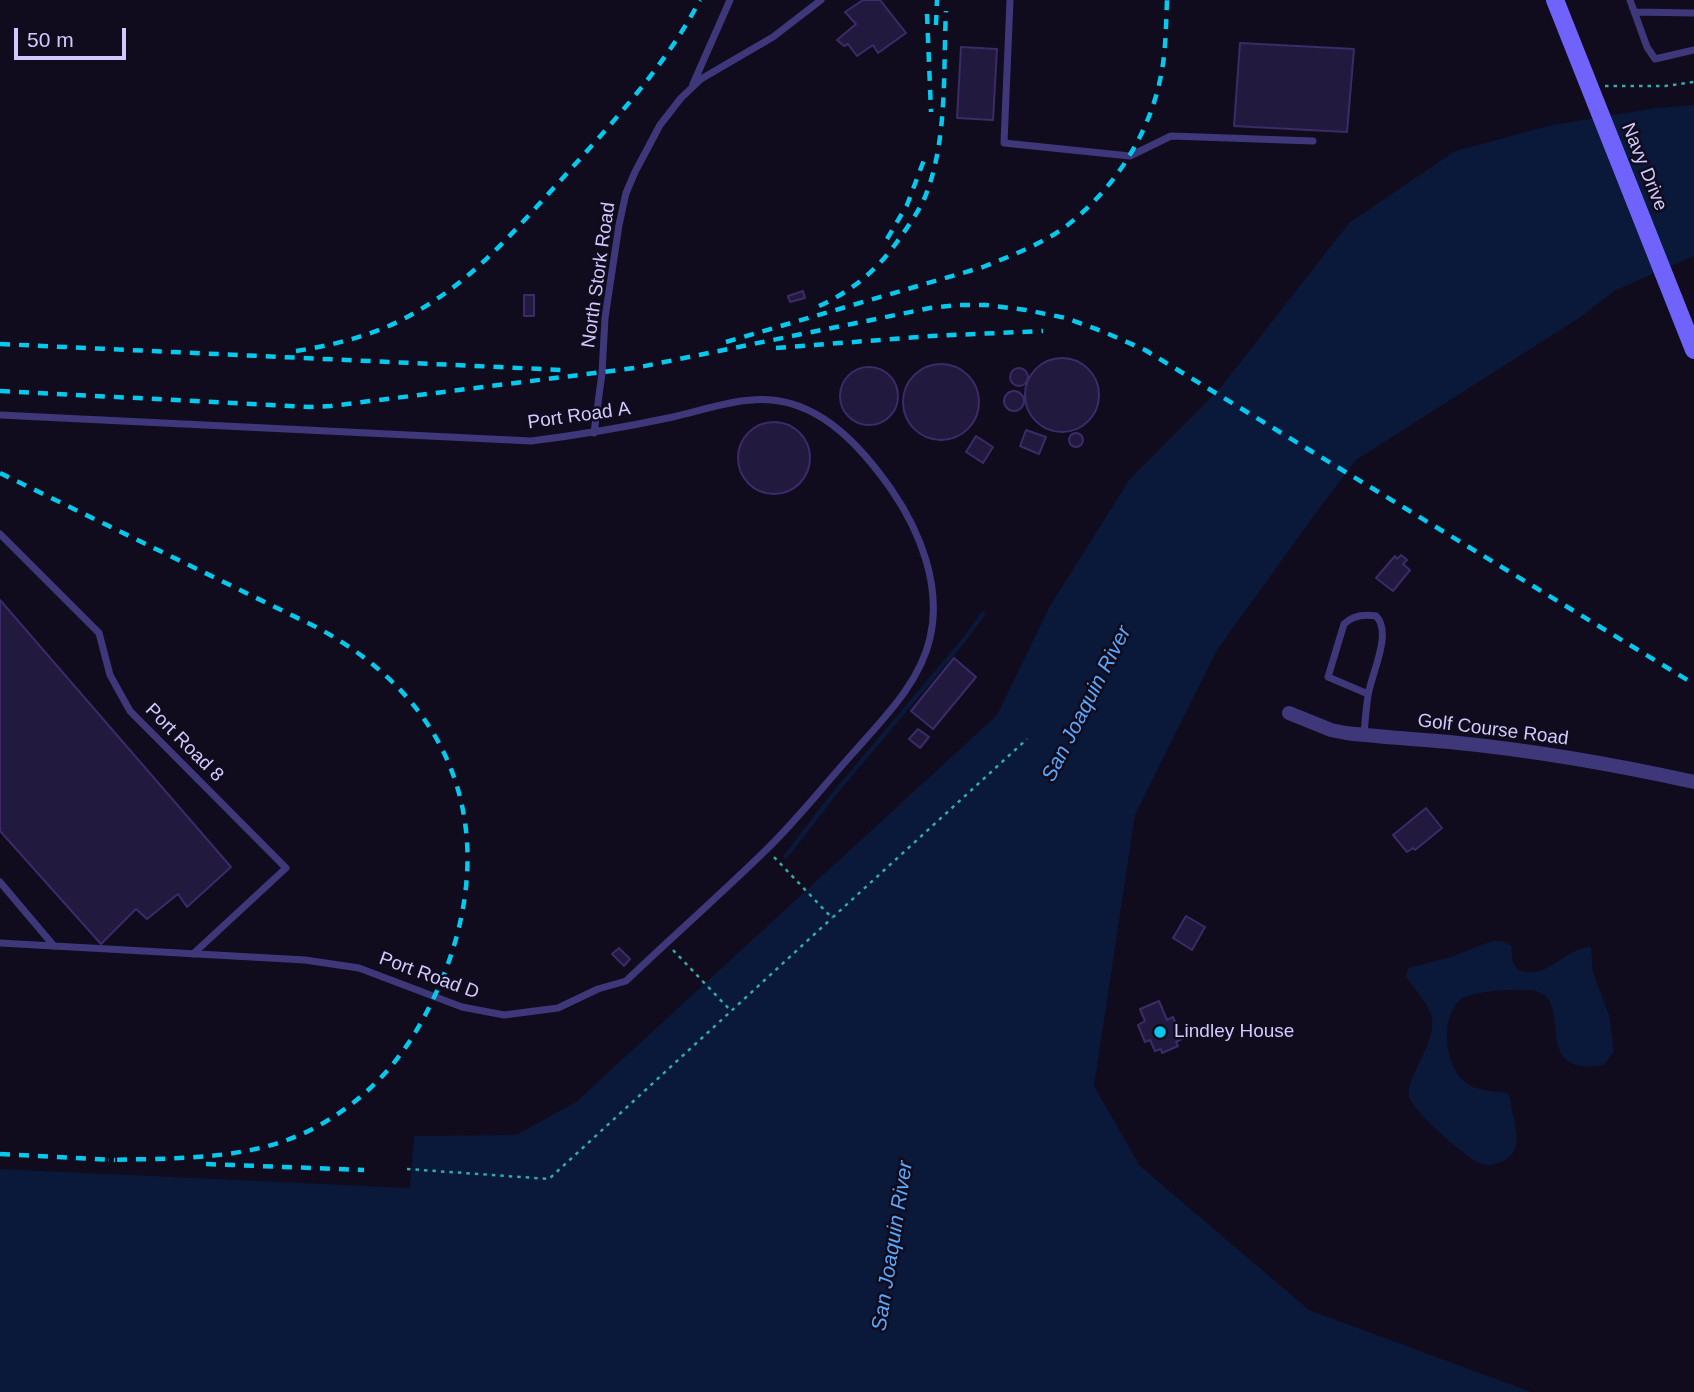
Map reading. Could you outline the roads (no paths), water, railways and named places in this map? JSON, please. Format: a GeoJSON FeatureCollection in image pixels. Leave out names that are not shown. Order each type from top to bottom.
{"type":"FeatureCollection","features":[{"type":"Feature","properties":{"kind":"street","name":"Navy Drive"},"geometry":{"type":"LineString","coordinates":[[1555,0],[1694,350]]}},
{"type":"Feature","properties":{"kind":"street","name":"Golf Course Road"},"geometry":{"type":"LineString","coordinates":[[1289,713],[1331,730],[1450,742],[1620,765],[1694,782]]}},
{"type":"Feature","properties":{"kind":"lane"},"geometry":{"type":"LineString","coordinates":[[691,88],[730,0]]}},
{"type":"Feature","properties":{"kind":"lane","name":"North Stork Road"},"geometry":{"type":"LineString","coordinates":[[594,433],[603,373],[605,318],[626,193],[660,125],[691,88],[724,64],[774,37],[821,0]]}},
{"type":"Feature","properties":{"kind":"lane"},"geometry":{"type":"LineString","coordinates":[[1010,0],[1004,144],[1130,156],[1171,136],[1313,141]]}},
{"type":"Feature","properties":{"kind":"lane"},"geometry":{"type":"LineString","coordinates":[[1630,0],[1647,47],[1655,58],[1694,50]]}},
{"type":"Feature","properties":{"kind":"lane"},"geometry":{"type":"LineString","coordinates":[[1636,12],[1694,13]]}},
{"type":"Feature","properties":{"kind":"lane","name":"Port Road A"},"geometry":{"type":"LineString","coordinates":[[0,415],[531,441],[594,433],[756,400],[785,402],[820,415],[853,444],[877,470],[914,526],[930,577],[934,614],[932,632]]}},
{"type":"Feature","properties":{"kind":"lane","name":"Port Road 8"},"geometry":{"type":"LineString","coordinates":[[0,534],[99,633],[110,675],[130,711],[286,868],[194,954]]}},
{"type":"Feature","properties":{"kind":"lane"},"geometry":{"type":"LineString","coordinates":[[1364,735],[1368,694],[1382,637],[1380,620],[1376,616],[1365,615],[1349,619],[1344,624],[1328,677],[1368,694]]}},
{"type":"Feature","properties":{"kind":"lane","name":"Port Road D"},"geometry":{"type":"LineString","coordinates":[[0,943],[305,960],[359,968],[462,1007],[490,1013],[513,1014],[558,1008],[598,989],[626,981],[767,849],[885,716],[919,669],[932,632]]}},
{"type":"Feature","properties":{"kind":"lane"},"geometry":{"type":"LineString","coordinates":[[0,882],[54,946]]}},
{"type":"Feature","properties":{"kind":"water","name":"San Joaquin River"},"geometry":{"type":"Polygon","coordinates":[[[1694,105],[1694,256],[1616,290],[1579,318],[1356,460],[1217,650],[1135,815],[1094,1086],[1140,1166],[1309,1310],[1531,1392],[0,1392],[0,1169],[410,1188],[414,1136],[516,1135],[576,1102],[997,715],[1050,606],[1129,480],[1221,387],[1349,223],[1455,151],[1552,125],[1656,108],[1694,105]]]}},
{"type":"Feature","properties":{"kind":"water"},"geometry":{"type":"Polygon","coordinates":[[[1492,941],[1511,945],[1513,962],[1518,970],[1531,972],[1549,967],[1576,950],[1591,947],[1593,973],[1609,1015],[1614,1051],[1604,1065],[1580,1066],[1566,1059],[1559,1048],[1551,1005],[1543,994],[1528,990],[1503,990],[1460,1000],[1453,1008],[1447,1030],[1449,1055],[1453,1066],[1470,1086],[1508,1093],[1516,1129],[1515,1149],[1511,1155],[1498,1163],[1488,1165],[1475,1161],[1454,1145],[1431,1125],[1410,1099],[1411,1081],[1427,1046],[1432,1022],[1428,1007],[1406,976],[1408,968],[1451,957],[1492,941]]]}},
{"type":"Feature","properties":{"kind":"waterway"},"geometry":{"type":"LineString","coordinates":[[786,856],[983,614]]}},
{"type":"Feature","properties":{"kind":"railway"},"geometry":{"type":"LineString","coordinates":[[296,351],[345,341],[392,325],[460,282],[528,216],[599,138],[671,49],[700,0]]}},
{"type":"Feature","properties":{"kind":"railway"},"geometry":{"type":"LineString","coordinates":[[936,25],[937,0]]}},
{"type":"Feature","properties":{"kind":"railway"},"geometry":{"type":"LineString","coordinates":[[726,342],[983,267],[1033,246],[1061,230],[1080,215],[1113,180],[1139,139],[1157,94],[1162,70],[1167,0]]}},
{"type":"Feature","properties":{"kind":"railway"},"geometry":{"type":"LineString","coordinates":[[819,306],[853,287],[881,262],[908,226],[925,197],[938,152],[941,129],[946,11]]}},
{"type":"Feature","properties":{"kind":"railway"},"geometry":{"type":"LineString","coordinates":[[927,14],[931,112]]}},
{"type":"Feature","properties":{"kind":"railway"},"geometry":{"type":"LineString","coordinates":[[887,239],[907,205],[924,160]]}},
{"type":"Feature","properties":{"kind":"railway"},"geometry":{"type":"LineString","coordinates":[[0,391],[331,406],[635,368],[930,308],[986,305],[1026,310],[1066,318],[1145,350],[1694,684]]}},
{"type":"Feature","properties":{"kind":"railway"},"geometry":{"type":"LineString","coordinates":[[776,348],[931,336],[1043,331]]}},
{"type":"Feature","properties":{"kind":"railway"},"geometry":{"type":"LineString","coordinates":[[0,344],[563,370]]}},
{"type":"Feature","properties":{"kind":"railway"},"geometry":{"type":"LineString","coordinates":[[0,473],[316,627],[364,657],[403,693],[433,732],[453,775],[465,822],[467,872],[460,923],[443,977],[433,1001],[409,1043],[395,1062],[362,1096],[320,1125],[296,1137],[270,1145],[189,1158],[108,1160]]}},
{"type":"Feature","properties":{"kind":"railway"},"geometry":{"type":"LineString","coordinates":[[0,1154],[115,1160]]}},
{"type":"Feature","properties":{"kind":"railway"},"geometry":{"type":"LineString","coordinates":[[206,1164],[364,1170]]}},
{"type":"Feature","properties":{"kind":"place","name":"Lindley House"},"geometry":{"type":"Point","coordinates":[1160,1032]}}]}
